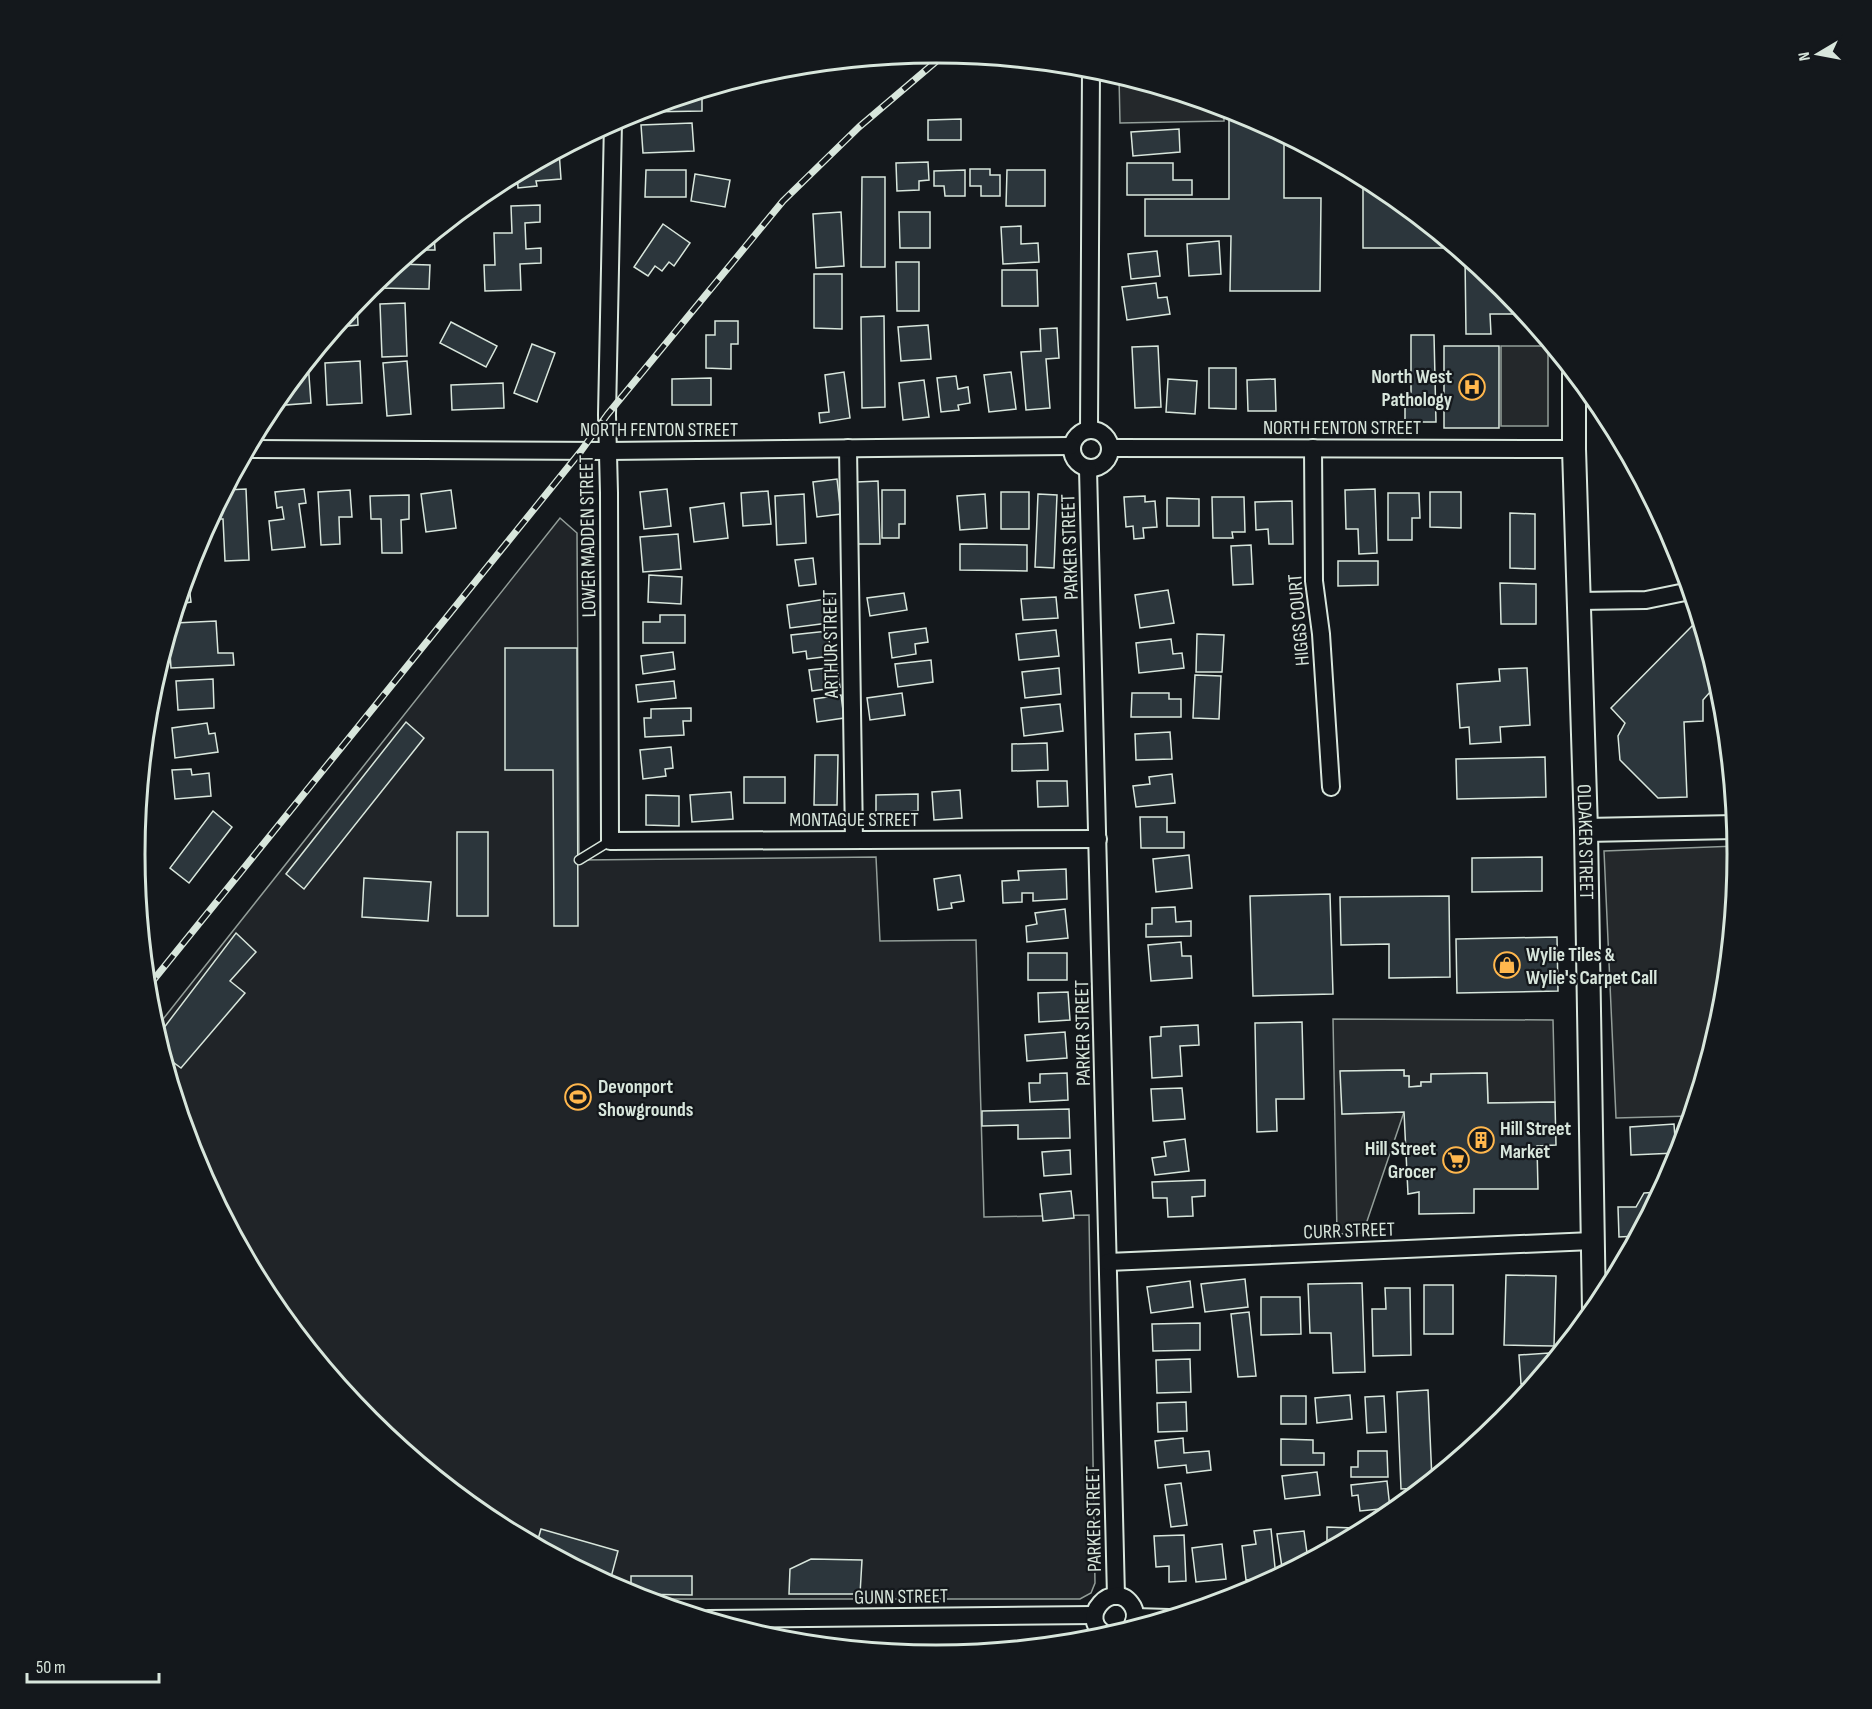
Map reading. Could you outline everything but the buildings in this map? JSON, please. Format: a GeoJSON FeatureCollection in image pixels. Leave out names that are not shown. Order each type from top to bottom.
{"type":"FeatureCollection","features":[{"type":"Feature","properties":{"kind":"main road","name":"OLDAKER STREET"},"geometry":{"type":"LineString","coordinates":[[1574,387],[1586,830],[1594,1295]]}},
{"type":"Feature","properties":{"kind":"main road"},"geometry":{"type":"LineString","coordinates":[[1586,830],[1726,827]]}},
{"type":"Feature","properties":{"kind":"street"},"geometry":{"type":"LineString","coordinates":[[1089,430],[1091,78]]}},
{"type":"Feature","properties":{"kind":"street","name":"LOWER MADDEN STREET"},"geometry":{"type":"LineString","coordinates":[[610,841],[607,415],[613,132]]}},
{"type":"Feature","properties":{"kind":"street"},"geometry":{"type":"LineString","coordinates":[[1089,430],[1106,438],[1110,448],[1109,455],[1101,465],[1088,469],[1074,459],[1071,446],[1078,435],[1089,430]]}},
{"type":"Feature","properties":{"kind":"street","name":"NORTH FENTON STREET"},"geometry":{"type":"LineString","coordinates":[[257,449],[608,451],[1071,446]]}},
{"type":"Feature","properties":{"kind":"street","name":"ARTHUR STREET"},"geometry":{"type":"LineString","coordinates":[[848,448],[854,840]]}},
{"type":"Feature","properties":{"kind":"street","name":"NORTH FENTON STREET"},"geometry":{"type":"LineString","coordinates":[[1110,448],[1574,449]]}},
{"type":"Feature","properties":{"kind":"street","name":"HIGGS COURT"},"geometry":{"type":"LineString","coordinates":[[1313,448],[1314,581],[1321,634],[1331,788]]}},
{"type":"Feature","properties":{"kind":"street","name":"PARKER STREET"},"geometry":{"type":"LineString","coordinates":[[1088,469],[1116,1596]]}},
{"type":"Feature","properties":{"kind":"street"},"geometry":{"type":"LineString","coordinates":[[1579,601],[1646,600],[1682,593]]}},
{"type":"Feature","properties":{"kind":"street","name":"MONTAGUE STREET"},"geometry":{"type":"LineString","coordinates":[[610,841],[1098,839]]}},
{"type":"Feature","properties":{"kind":"street","name":"CURR STREET"},"geometry":{"type":"LineString","coordinates":[[1108,1262],[1592,1241]]}},
{"type":"Feature","properties":{"kind":"street"},"geometry":{"type":"LineString","coordinates":[[1099,1629],[1094,1615],[1100,1602],[1106,1598],[1116,1596],[1129,1602],[1134,1610],[1133,1621]]}},
{"type":"Feature","properties":{"kind":"street","name":"GUNN STREET"},"geometry":{"type":"LineString","coordinates":[[730,1619],[1094,1615]]}},
{"type":"Feature","properties":{"kind":"lane"},"geometry":{"type":"LineString","coordinates":[[579,860],[610,841]]}},
{"type":"Feature","properties":{"kind":"shaded area"},"geometry":{"type":"Polygon","coordinates":[[[1119,85],[1190,105],[1224,117],[1224,121],[1120,123],[1119,85]]]}},
{"type":"Feature","properties":{"kind":"shaded area"},"geometry":{"type":"Polygon","coordinates":[[[1501,346],[1542,346],[1548,354],[1548,426],[1501,426],[1501,346]]]}},
{"type":"Feature","properties":{"kind":"shaded area","name":"Devonport Showgrounds"},"geometry":{"type":"Polygon","coordinates":[[[560,518],[577,533],[579,860],[876,857],[880,941],[976,940],[984,1217],[1089,1215],[1095,1583],[1091,1593],[1080,1599],[668,1599],[633,1586],[586,1564],[496,1513],[414,1450],[376,1414],[308,1336],[278,1294],[226,1205],[205,1157],[171,1059],[162,1020],[560,518]]]}},
{"type":"Feature","properties":{"kind":"shaded area"},"geometry":{"type":"Polygon","coordinates":[[[1727,846],[1726,906],[1721,958],[1701,1059],[1682,1116],[1616,1118],[1604,851],[1727,846]]]}},
{"type":"Feature","properties":{"kind":"shaded area","name":"Hill Street Grocer"},"geometry":{"type":"Polygon","coordinates":[[[1333,1019],[1553,1020],[1555,1102],[1488,1103],[1487,1073],[1431,1074],[1431,1082],[1421,1082],[1421,1086],[1409,1087],[1409,1076],[1404,1076],[1404,1070],[1341,1071],[1342,1114],[1404,1112],[1363,1233],[1337,1234],[1333,1019]]]}},
{"type":"Feature","properties":{"kind":"railway"},"geometry":{"type":"LineString","coordinates":[[155,979],[581,451],[607,415],[783,201],[859,127],[934,63]]}},
{"type":"Feature","properties":{"kind":"place","name":"North West Pathology"},"geometry":{"type":"Point","coordinates":[1472,387]}},
{"type":"Feature","properties":{"kind":"place","name":"Wylie Tiles & Wylie's Carpet Call"},"geometry":{"type":"Point","coordinates":[1507,965]}},
{"type":"Feature","properties":{"kind":"place","name":"Devonport Showgrounds"},"geometry":{"type":"Point","coordinates":[578,1097]}},
{"type":"Feature","properties":{"kind":"place","name":"Hill Street Market"},"geometry":{"type":"Point","coordinates":[1481,1140]}},
{"type":"Feature","properties":{"kind":"place","name":"Hill Street Grocer"},"geometry":{"type":"Point","coordinates":[1456,1160]}}]}
